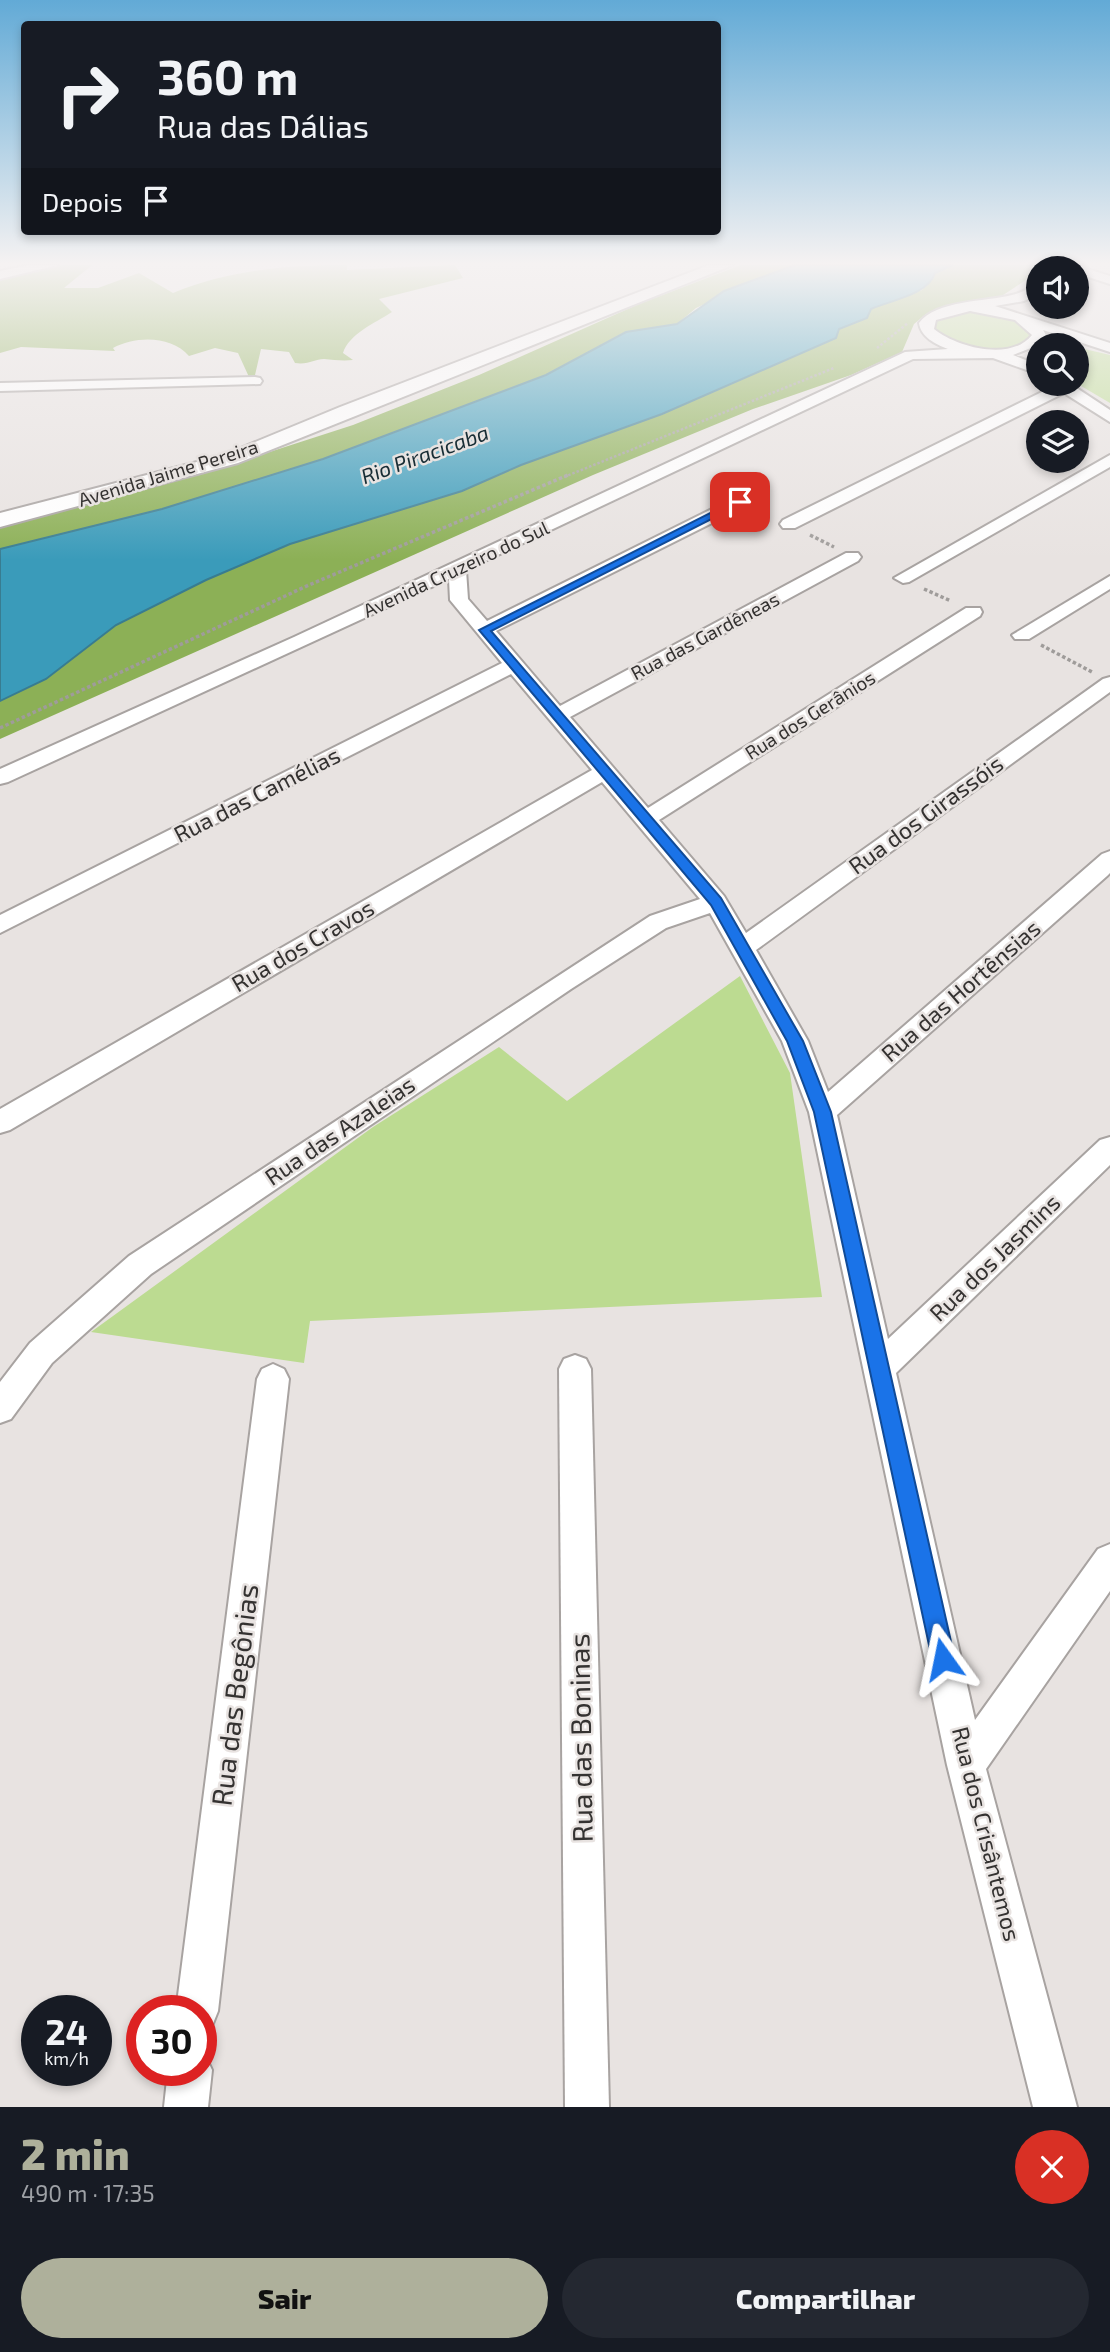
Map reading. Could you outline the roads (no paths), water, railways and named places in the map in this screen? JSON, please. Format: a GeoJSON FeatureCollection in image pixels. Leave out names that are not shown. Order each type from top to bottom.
{"type":"FeatureCollection","features":[{"type":"Feature","properties":{"kind":"main road","name":"Avenida Jaime Pereira"},"geometry":{"type":"LineString","coordinates":[[0,511],[221,454],[448,363]]}},
{"type":"Feature","properties":{"kind":"main road","name":"Avenida Jaime Pereira"},"geometry":{"type":"LineString","coordinates":[[0,520],[231,458],[470,363]]}},
{"type":"Feature","properties":{"kind":"street","name":"Avenida Cruzeiro do Sul"},"geometry":{"type":"LineString","coordinates":[[0,777],[457,568],[892,363]]}},
{"type":"Feature","properties":{"kind":"street"},"geometry":{"type":"LineString","coordinates":[[0,387],[255,382]]}},
{"type":"Feature","properties":{"kind":"street"},"geometry":{"type":"LineString","coordinates":[[789,524],[1039,396]]}},
{"type":"Feature","properties":{"kind":"street"},"geometry":{"type":"LineString","coordinates":[[1078,396],[1110,416]]}},
{"type":"Feature","properties":{"kind":"street"},"geometry":{"type":"LineString","coordinates":[[903,579],[1110,460]]}},
{"type":"Feature","properties":{"kind":"street"},"geometry":{"type":"LineString","coordinates":[[484,630],[740,502]]}},
{"type":"Feature","properties":{"kind":"street","name":"Rua das Gardêneas"},"geometry":{"type":"LineString","coordinates":[[557,716],[852,557]]}},
{"type":"Feature","properties":{"kind":"street"},"geometry":{"type":"LineString","coordinates":[[411,589],[459,600],[457,568]]}},
{"type":"Feature","properties":{"kind":"street"},"geometry":{"type":"LineString","coordinates":[[1022,635],[1110,580]]}},
{"type":"Feature","properties":{"kind":"street","name":"Rua dos Crisântemos"},"geometry":{"type":"LineString","coordinates":[[459,600],[716,902],[795,1041],[822,1112],[967,1765],[1055,2107]]}},
{"type":"Feature","properties":{"kind":"street","name":"Rua dos Gerânios"},"geometry":{"type":"LineString","coordinates":[[647,818],[974,612]]}},
{"type":"Feature","properties":{"kind":"street","name":"Rua das Camélias"},"geometry":{"type":"LineString","coordinates":[[0,925],[514,665]]}},
{"type":"Feature","properties":{"kind":"street","name":"Rua dos Girassóis"},"geometry":{"type":"LineString","coordinates":[[742,948],[1110,683]]}},
{"type":"Feature","properties":{"kind":"street","name":"Rua dos Cravos"},"geometry":{"type":"LineString","coordinates":[[0,1122],[606,771]]}},
{"type":"Feature","properties":{"kind":"street","name":"Rua das Hortênsias"},"geometry":{"type":"LineString","coordinates":[[822,1112],[1107,868]]}},
{"type":"Feature","properties":{"kind":"street","name":"Rua das Azaleias"},"geometry":{"type":"LineString","coordinates":[[0,1408],[41,1353],[140,1265],[647,928],[678,912],[716,902]]}},
{"type":"Feature","properties":{"kind":"street","name":"Rua dos Jasmins"},"geometry":{"type":"LineString","coordinates":[[880,1368],[1110,1148]]}},
{"type":"Feature","properties":{"kind":"street","name":"Rua das Boninas"},"geometry":{"type":"LineString","coordinates":[[575,1369],[587,2107]]}},
{"type":"Feature","properties":{"kind":"street","name":"Rua das Begônias"},"geometry":{"type":"LineString","coordinates":[[199,1995],[273,1379]]}},
{"type":"Feature","properties":{"kind":"street"},"geometry":{"type":"LineString","coordinates":[[967,1765],[1110,1561]]}},
{"type":"Feature","properties":{"kind":"street"},"geometry":{"type":"LineString","coordinates":[[186,2107],[188,2086]]}},
{"type":"Feature","properties":{"kind":"water","name":"Rio Piracicaba"},"geometry":{"type":"Polygon","coordinates":[[[568,363],[778,363],[662,414],[521,465],[462,491],[290,544],[206,580],[116,625],[46,679],[0,701],[0,549],[162,509],[323,459],[546,375],[568,363]]]}}]}
